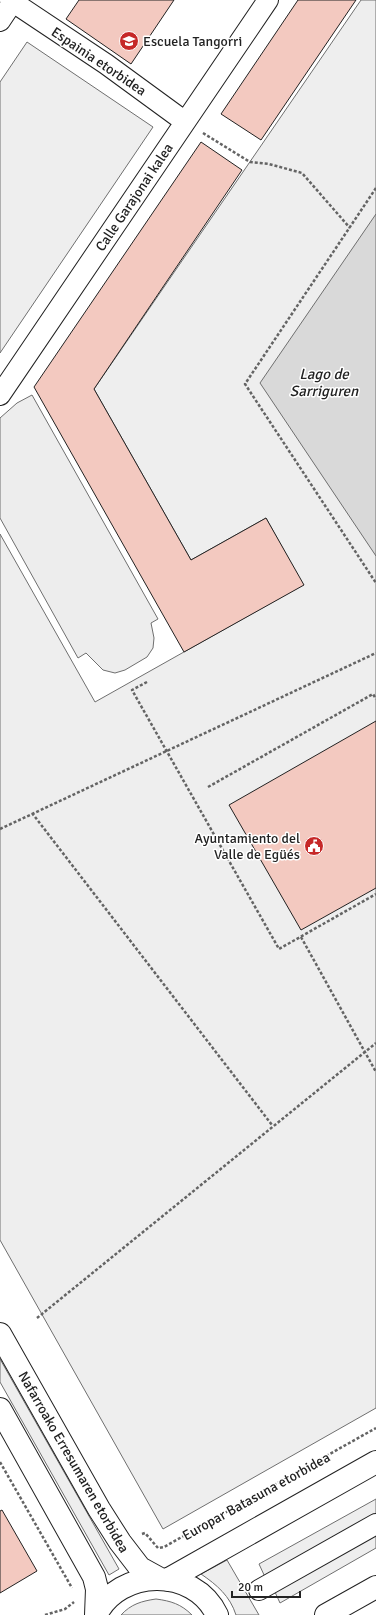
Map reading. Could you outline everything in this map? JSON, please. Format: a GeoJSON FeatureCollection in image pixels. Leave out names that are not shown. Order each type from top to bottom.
{"type":"FeatureCollection","features":[{"type":"Feature","properties":{"kind":"street","name":"Calle Garajonai kalea"},"geometry":{"type":"LineString","coordinates":[[0,395],[184,121],[268,0]]}},
{"type":"Feature","properties":{"kind":"street","name":"Espainia etorbidea"},"geometry":{"type":"LineString","coordinates":[[0,21],[12,1],[106,64],[184,121]]}},
{"type":"Feature","properties":{"kind":"street","name":"Nafarroako Erresumaren etorbidea"},"geometry":{"type":"LineString","coordinates":[[0,1334],[99,1509],[120,1542],[140,1568],[164,1579],[187,1586],[201,1594],[210,1603],[217,1615]]}},
{"type":"Feature","properties":{"kind":"street","name":"Nafarroako Erresumaren etorbidea"},"geometry":{"type":"LineString","coordinates":[[0,1409],[94,1577],[97,1589],[96,1615]]}},
{"type":"Feature","properties":{"kind":"street","name":"Europar Batasuna etorbidea"},"geometry":{"type":"LineString","coordinates":[[164,1579],[376,1462]]}},
{"type":"Feature","properties":{"kind":"street"},"geometry":{"type":"LineString","coordinates":[[259,1590],[376,1524]]}},
{"type":"Feature","properties":{"kind":"street","name":"Nafarroako Erresumaren etorbidea"},"geometry":{"type":"LineString","coordinates":[[96,1615],[106,1600],[122,1588],[145,1579],[164,1579]]}},
{"type":"Feature","properties":{"kind":"street"},"geometry":{"type":"LineString","coordinates":[[326,1615],[376,1586]]}},
{"type":"Feature","properties":{"kind":"path"},"geometry":{"type":"LineString","coordinates":[[184,121],[250,162],[269,164],[302,173],[350,228]]}},
{"type":"Feature","properties":{"kind":"path"},"geometry":{"type":"LineString","coordinates":[[376,188],[245,384],[376,583]]}},
{"type":"Feature","properties":{"kind":"path"},"geometry":{"type":"LineString","coordinates":[[0,829],[376,653]]}},
{"type":"Feature","properties":{"kind":"path"},"geometry":{"type":"LineString","coordinates":[[147,682],[132,690],[280,949],[376,894]]}},
{"type":"Feature","properties":{"kind":"path"},"geometry":{"type":"LineString","coordinates":[[208,787],[374,693],[376,699]]}},
{"type":"Feature","properties":{"kind":"path"},"geometry":{"type":"LineString","coordinates":[[32,813],[272,1126]]}},
{"type":"Feature","properties":{"kind":"path"},"geometry":{"type":"LineString","coordinates":[[301,937],[376,1072]]}},
{"type":"Feature","properties":{"kind":"path"},"geometry":{"type":"LineString","coordinates":[[37,1318],[376,1043]]}},
{"type":"Feature","properties":{"kind":"path","name":"Europar Batasuna etorbidea"},"geometry":{"type":"LineString","coordinates":[[139,1535],[145,1533],[158,1548],[164,1547],[376,1428]]}},
{"type":"Feature","properties":{"kind":"path"},"geometry":{"type":"LineString","coordinates":[[0,1462],[73,1589]]}},
{"type":"Feature","properties":{"kind":"path"},"geometry":{"type":"LineString","coordinates":[[45,1615],[65,1609],[74,1602],[76,1595]]}},
{"type":"Feature","properties":{"kind":"shaded area"},"geometry":{"type":"Polygon","coordinates":[[[361,0],[376,0],[376,1408],[163,1529],[0,1240],[0,534],[95,702],[303,585],[266,518],[191,560],[94,389],[361,0]]]}},
{"type":"Feature","properties":{"kind":"shaded area"},"geometry":{"type":"Polygon","coordinates":[[[27,42],[153,127],[0,353],[0,82],[27,42]]]}},
{"type":"Feature","properties":{"kind":"shaded area"},"geometry":{"type":"Polygon","coordinates":[[[32,395],[158,619],[151,623],[154,638],[153,648],[147,657],[125,670],[115,673],[103,670],[86,653],[78,658],[0,518],[0,418],[17,403],[32,395]]]}},
{"type":"Feature","properties":{"kind":"shaded area"},"geometry":{"type":"Polygon","coordinates":[[[0,1359],[119,1569],[109,1575],[0,1382],[0,1359]]]}},
{"type":"Feature","properties":{"kind":"shaded area"},"geometry":{"type":"Polygon","coordinates":[[[376,1499],[376,1514],[265,1577],[259,1564],[376,1499]]]}},
{"type":"Feature","properties":{"kind":"shaded area"},"geometry":{"type":"Polygon","coordinates":[[[376,1534],[376,1548],[280,1603],[275,1592],[376,1534]]]}},
{"type":"Feature","properties":{"kind":"shaded area"},"geometry":{"type":"Polygon","coordinates":[[[227,1560],[259,1615],[236,1615],[227,1597],[212,1582],[201,1574],[227,1560]]]}},
{"type":"Feature","properties":{"kind":"shaded area"},"geometry":{"type":"Polygon","coordinates":[[[156,1599],[176,1604],[184,1608],[192,1615],[121,1615],[129,1608],[137,1604],[156,1599]]]}},
{"type":"Feature","properties":{"kind":"water","name":"Lago de Sarriguren"},"geometry":{"type":"Polygon","coordinates":[[[376,214],[376,556],[260,383],[376,214]]]}},
{"type":"Feature","properties":{"kind":"building","name":"Escuela Tangorri"},"geometry":{"type":"Polygon","coordinates":[[[79,0],[174,0],[131,64],[66,19],[79,0]]]}},
{"type":"Feature","properties":{"kind":"building"},"geometry":{"type":"Polygon","coordinates":[[[298,0],[356,0],[261,140],[221,114],[298,0]]]}},
{"type":"Feature","properties":{"kind":"building"},"geometry":{"type":"Polygon","coordinates":[[[201,142],[242,170],[94,389],[191,560],[266,518],[304,585],[184,652],[34,387],[201,142]]]}},
{"type":"Feature","properties":{"kind":"building","name":"Ayuntamiento del Valle de Egüés"},"geometry":{"type":"Polygon","coordinates":[[[376,721],[376,888],[301,930],[229,805],[376,721]]]}},
{"type":"Feature","properties":{"kind":"building"},"geometry":{"type":"Polygon","coordinates":[[[2,1510],[37,1571],[0,1593],[0,1511],[2,1510]]]}},
{"type":"Feature","properties":{"kind":"place","name":"Escuela Tangorri"},"geometry":{"type":"Point","coordinates":[129,41]}},
{"type":"Feature","properties":{"kind":"place","name":"Ayuntamiento del Valle de Egüés"},"geometry":{"type":"Point","coordinates":[314,846]}}]}
